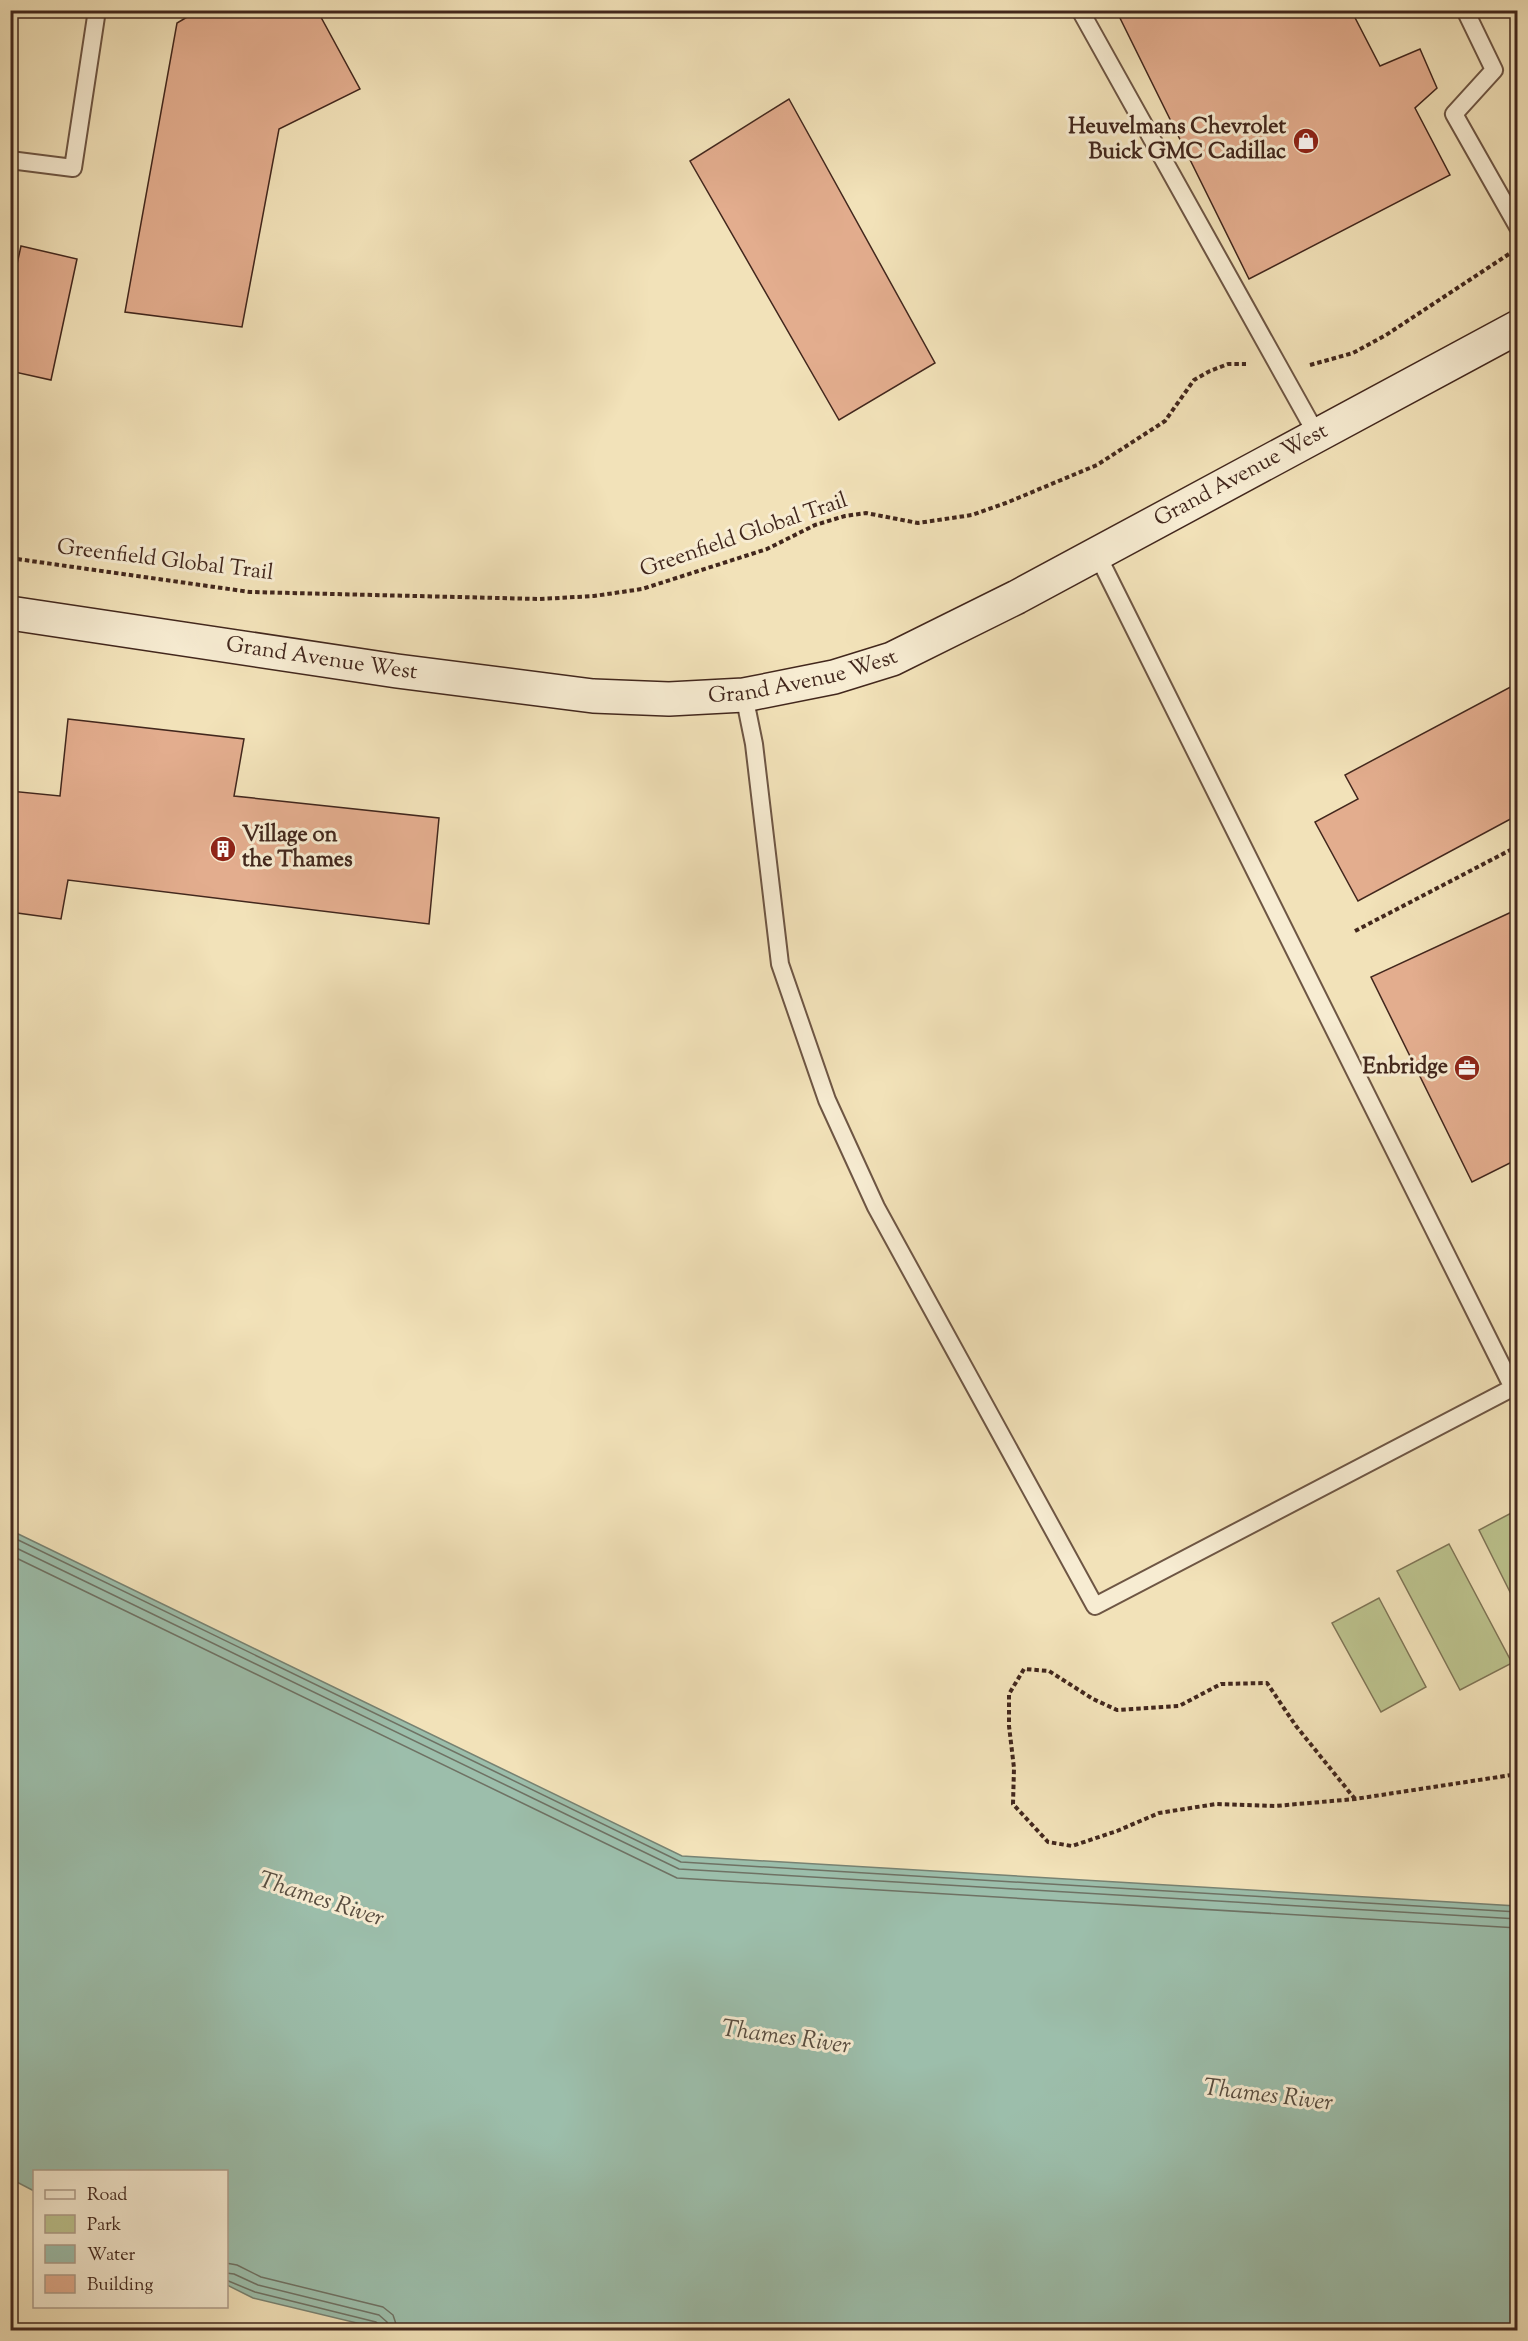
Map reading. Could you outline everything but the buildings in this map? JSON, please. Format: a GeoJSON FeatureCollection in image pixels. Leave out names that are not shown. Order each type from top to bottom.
{"type":"FeatureCollection","features":[{"type":"Feature","properties":{"kind":"main road","name":"Grand Avenue West"},"geometry":{"type":"LineString","coordinates":[[10,613],[385,670],[593,696],[669,699],[744,695],[834,677],[892,659],[1017,597],[1518,327]]}},
{"type":"Feature","properties":{"kind":"lane"},"geometry":{"type":"LineString","coordinates":[[10,160],[73,168],[97,10]]}},
{"type":"Feature","properties":{"kind":"lane"},"geometry":{"type":"LineString","coordinates":[[1080,10],[1317,435]]}},
{"type":"Feature","properties":{"kind":"lane"},"geometry":{"type":"LineString","coordinates":[[1465,10],[1494,70],[1454,114],[1518,227]]}},
{"type":"Feature","properties":{"kind":"lane"},"geometry":{"type":"LineString","coordinates":[[744,695],[754,744],[780,964],[827,1100],[876,1207],[1095,1606],[1515,1387],[1097,554]]}},
{"type":"Feature","properties":{"kind":"path","name":"Greenfield Global Trail"},"geometry":{"type":"LineString","coordinates":[[10,558],[250,592],[540,599],[632,591],[767,549],[815,525],[845,516],[866,513],[918,523],[972,515],[1103,462],[1165,421],[1194,380],[1210,371],[1228,364],[1303,366],[1353,353],[1386,335],[1518,249]]}},
{"type":"Feature","properties":{"kind":"path"},"geometry":{"type":"LineString","coordinates":[[1355,931],[1518,846]]}},
{"type":"Feature","properties":{"kind":"path"},"geometry":{"type":"LineString","coordinates":[[1355,1799],[1296,1726],[1267,1683],[1221,1684],[1179,1706],[1117,1710],[1093,1699],[1048,1671],[1024,1669],[1009,1694],[1009,1726],[1014,1768],[1013,1804],[1048,1842],[1072,1846],[1117,1831],[1159,1813],[1216,1804],[1275,1806],[1355,1799],[1518,1774]]}},
{"type":"Feature","properties":{"kind":"green space"},"geometry":{"type":"Polygon","coordinates":[[[1517,1510],[1517,1606],[1479,1530],[1517,1510]]]}},
{"type":"Feature","properties":{"kind":"green space"},"geometry":{"type":"Polygon","coordinates":[[[1449,1544],[1512,1663],[1460,1690],[1397,1571],[1449,1544]]]}},
{"type":"Feature","properties":{"kind":"green space"},"geometry":{"type":"Polygon","coordinates":[[[1379,1598],[1426,1687],[1381,1712],[1332,1623],[1379,1598]]]}},
{"type":"Feature","properties":{"kind":"water","name":"Thames River"},"geometry":{"type":"Polygon","coordinates":[[[10,1530],[682,1856],[1517,1906],[1517,2330],[386,2330],[253,2298],[228,2286],[228,2170],[33,2170],[33,2190],[11,2179],[10,1530]]]}},
{"type":"Feature","properties":{"kind":"place","name":"Heuvelmans Chevrolet Buick GMC Cadillac"},"geometry":{"type":"Point","coordinates":[1306,141]}},
{"type":"Feature","properties":{"kind":"place","name":"Village on the Thames"},"geometry":{"type":"Point","coordinates":[223,849]}},
{"type":"Feature","properties":{"kind":"place","name":"Enbridge"},"geometry":{"type":"Point","coordinates":[1467,1068]}}]}
